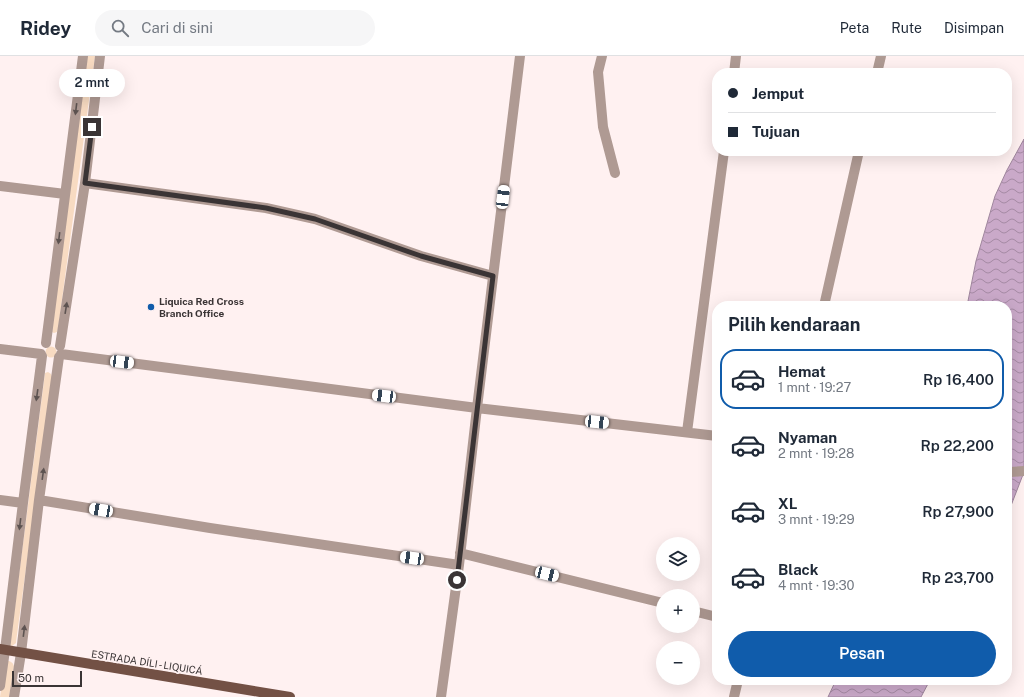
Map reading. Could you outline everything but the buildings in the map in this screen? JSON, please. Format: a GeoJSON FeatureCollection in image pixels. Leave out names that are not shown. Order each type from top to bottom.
{"type":"FeatureCollection","features":[{"type":"Feature","properties":{"kind":"main road","name":"ESTRADA DÍLI - LIQUICÁ"},"geometry":{"type":"LineString","coordinates":[[3,650],[290,697]]}},
{"type":"Feature","properties":{"kind":"street"},"geometry":{"type":"LineString","coordinates":[[0,686],[3,650],[42,355],[41,350],[46,343],[82,56]]}},
{"type":"Feature","properties":{"kind":"street"},"geometry":{"type":"LineString","coordinates":[[14,697],[21,653],[39,500],[85,183],[100,56]]}},
{"type":"Feature","properties":{"kind":"street"},"geometry":{"type":"LineString","coordinates":[[441,697],[459,565],[520,56]]}},
{"type":"Feature","properties":{"kind":"street"},"geometry":{"type":"LineString","coordinates":[[602,56],[598,72],[603,127],[615,173]]}},
{"type":"Feature","properties":{"kind":"street"},"geometry":{"type":"LineString","coordinates":[[735,68],[736,56]]}},
{"type":"Feature","properties":{"kind":"street"},"geometry":{"type":"LineString","coordinates":[[878,68],[881,56]]}},
{"type":"Feature","properties":{"kind":"street"},"geometry":{"type":"LineString","coordinates":[[687,432],[723,156]]}},
{"type":"Feature","properties":{"kind":"street"},"geometry":{"type":"LineString","coordinates":[[825,301],[858,156]]}},
{"type":"Feature","properties":{"kind":"street"},"geometry":{"type":"LineString","coordinates":[[85,183],[266,208],[315,219],[421,256],[493,276]]}},
{"type":"Feature","properties":{"kind":"street"},"geometry":{"type":"LineString","coordinates":[[0,186],[65,194]]}},
{"type":"Feature","properties":{"kind":"street"},"geometry":{"type":"LineString","coordinates":[[46,343],[53,342],[60,353]]}},
{"type":"Feature","properties":{"kind":"street"},"geometry":{"type":"LineString","coordinates":[[0,349],[42,355],[50,362],[55,361],[60,353]]}},
{"type":"Feature","properties":{"kind":"street"},"geometry":{"type":"LineString","coordinates":[[60,353],[477,408],[712,435]]}},
{"type":"Feature","properties":{"kind":"street"},"geometry":{"type":"LineString","coordinates":[[1012,472],[1024,471]]}},
{"type":"Feature","properties":{"kind":"street"},"geometry":{"type":"LineString","coordinates":[[0,500],[23,503]]}},
{"type":"Feature","properties":{"kind":"street"},"geometry":{"type":"LineString","coordinates":[[39,500],[210,528],[459,565]]}},
{"type":"Feature","properties":{"kind":"street"},"geometry":{"type":"LineString","coordinates":[[460,553],[656,601]]}},
{"type":"Feature","properties":{"kind":"street"},"geometry":{"type":"LineString","coordinates":[[700,613],[712,616]]}},
{"type":"Feature","properties":{"kind":"street"},"geometry":{"type":"LineString","coordinates":[[734,697],[737,685]]}},
{"type":"Feature","properties":{"kind":"shaded area"},"geometry":{"type":"Polygon","coordinates":[[[84,56],[95,56],[58,329],[57,332],[54,333],[52,332],[84,56]]]}},
{"type":"Feature","properties":{"kind":"shaded area"},"geometry":{"type":"Polygon","coordinates":[[[49,347],[53,347],[55,348],[55,356],[49,357],[46,354],[46,350],[49,347]]]}},
{"type":"Feature","properties":{"kind":"shaded area"},"geometry":{"type":"Polygon","coordinates":[[[48,372],[52,377],[16,643],[12,646],[10,645],[45,373],[48,372]]]}},
{"type":"Feature","properties":{"kind":"shaded area"},"geometry":{"type":"Polygon","coordinates":[[[7,661],[12,662],[14,666],[9,697],[0,697],[5,664],[7,661]]]}},
{"type":"Feature","properties":{"kind":"water"},"geometry":{"type":"Polygon","coordinates":[[[1024,139],[1024,472],[1012,503],[1012,301],[968,301],[976,261],[995,196],[1024,139]]]}},
{"type":"Feature","properties":{"kind":"water"},"geometry":{"type":"Polygon","coordinates":[[[834,685],[927,685],[921,697],[828,697],[834,685]]]}},
{"type":"Feature","properties":{"kind":"place","name":"Liquica Red Cross Branch Office"},"geometry":{"type":"Point","coordinates":[151,307]}},
{"type":"Feature","properties":{"kind":"route"},"geometry":{"type":"LineString","coordinates":[[92,127],[85,183],[266,208],[315,219],[421,256],[493,276],[457,580]]}}]}
